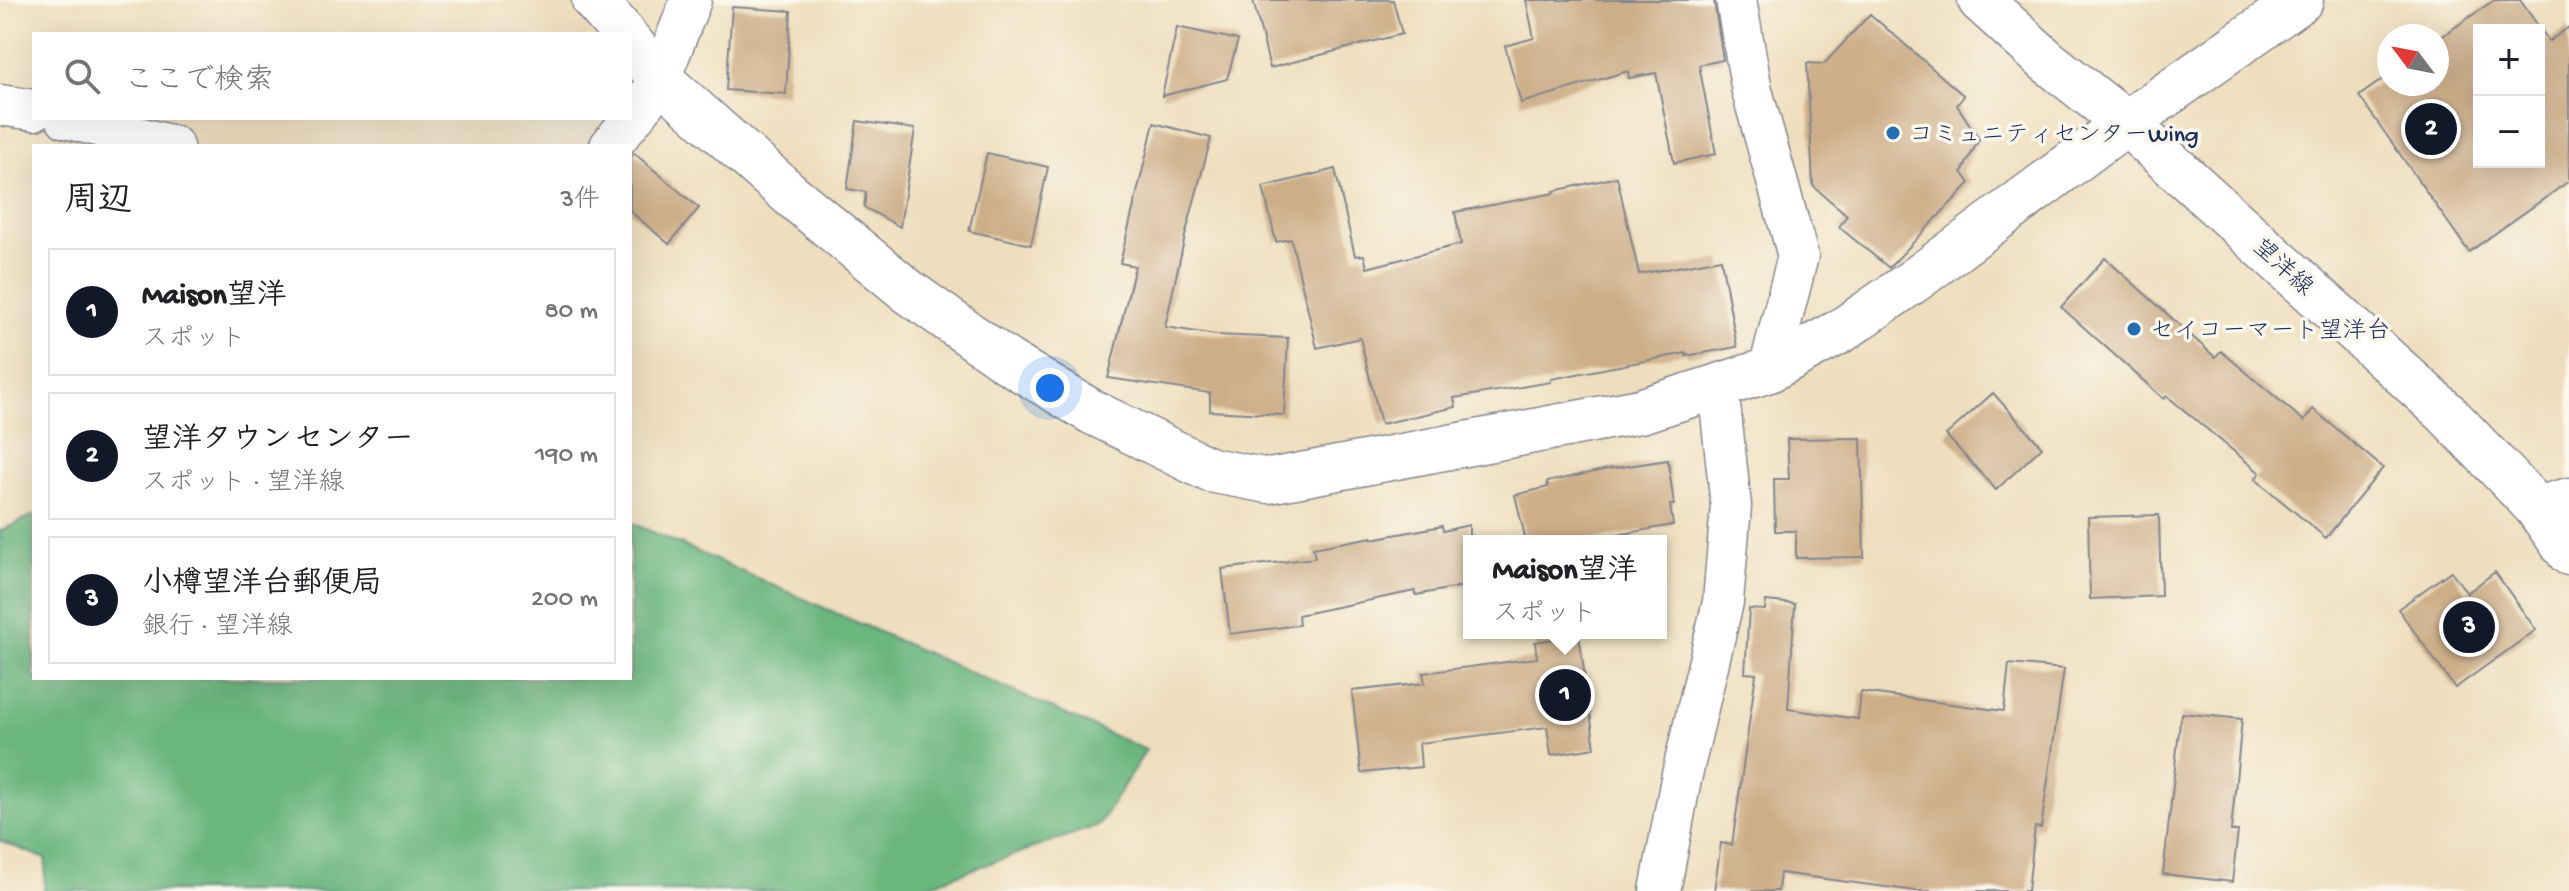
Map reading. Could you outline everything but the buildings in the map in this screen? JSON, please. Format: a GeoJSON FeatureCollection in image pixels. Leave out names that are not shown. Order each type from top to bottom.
{"type":"FeatureCollection","features":[{"type":"Feature","properties":{"kind":"street"},"geometry":{"type":"LineString","coordinates":[[594,0],[622,32]]}},
{"type":"Feature","properties":{"kind":"street"},"geometry":{"type":"LineString","coordinates":[[632,119],[660,79],[691,0]]}},
{"type":"Feature","properties":{"kind":"street"},"geometry":{"type":"LineString","coordinates":[[1736,0],[1752,91],[1798,256],[1769,370]]}},
{"type":"Feature","properties":{"kind":"street","name":"望洋線"},"geometry":{"type":"LineString","coordinates":[[1980,0],[2047,61],[2126,123],[2446,413],[2552,502],[2569,553]]}},
{"type":"Feature","properties":{"kind":"street"},"geometry":{"type":"LineString","coordinates":[[632,44],[660,79],[791,195],[909,292],[1007,361],[1092,412],[1210,470],[1269,481],[1640,411],[1769,370],[1841,331],[1915,280],[2126,123],[2301,0]]}},
{"type":"Feature","properties":{"kind":"street"},"geometry":{"type":"LineString","coordinates":[[0,105],[32,110]]}},
{"type":"Feature","properties":{"kind":"street"},"geometry":{"type":"LineString","coordinates":[[74,120],[165,144]]}},
{"type":"Feature","properties":{"kind":"street"},"geometry":{"type":"LineString","coordinates":[[612,144],[631,120]]}},
{"type":"Feature","properties":{"kind":"street"},"geometry":{"type":"LineString","coordinates":[[1660,891],[1681,779],[1723,602],[1731,506],[1718,386]]}},
{"type":"Feature","properties":{"kind":"green space"},"geometry":{"type":"Polygon","coordinates":[[[32,516],[32,680],[632,680],[632,523],[1146,750],[1099,825],[911,891],[44,891],[46,859],[0,841],[0,531],[32,516]]]}},
{"type":"Feature","properties":{"kind":"place","name":"望洋タウンセンター"},"geometry":{"type":"Point","coordinates":[2431,129]}},
{"type":"Feature","properties":{"kind":"place","name":"コミュニティセンターWing"},"geometry":{"type":"Point","coordinates":[1893,133]}},
{"type":"Feature","properties":{"kind":"place","name":"セイコーマート望洋台"},"geometry":{"type":"Point","coordinates":[2134,329]}},
{"type":"Feature","properties":{"kind":"place","name":"小樽望洋台郵便局"},"geometry":{"type":"Point","coordinates":[2469,627]}},
{"type":"Feature","properties":{"kind":"place","name":"Maison望洋"},"geometry":{"type":"Point","coordinates":[1565,695]}}]}
